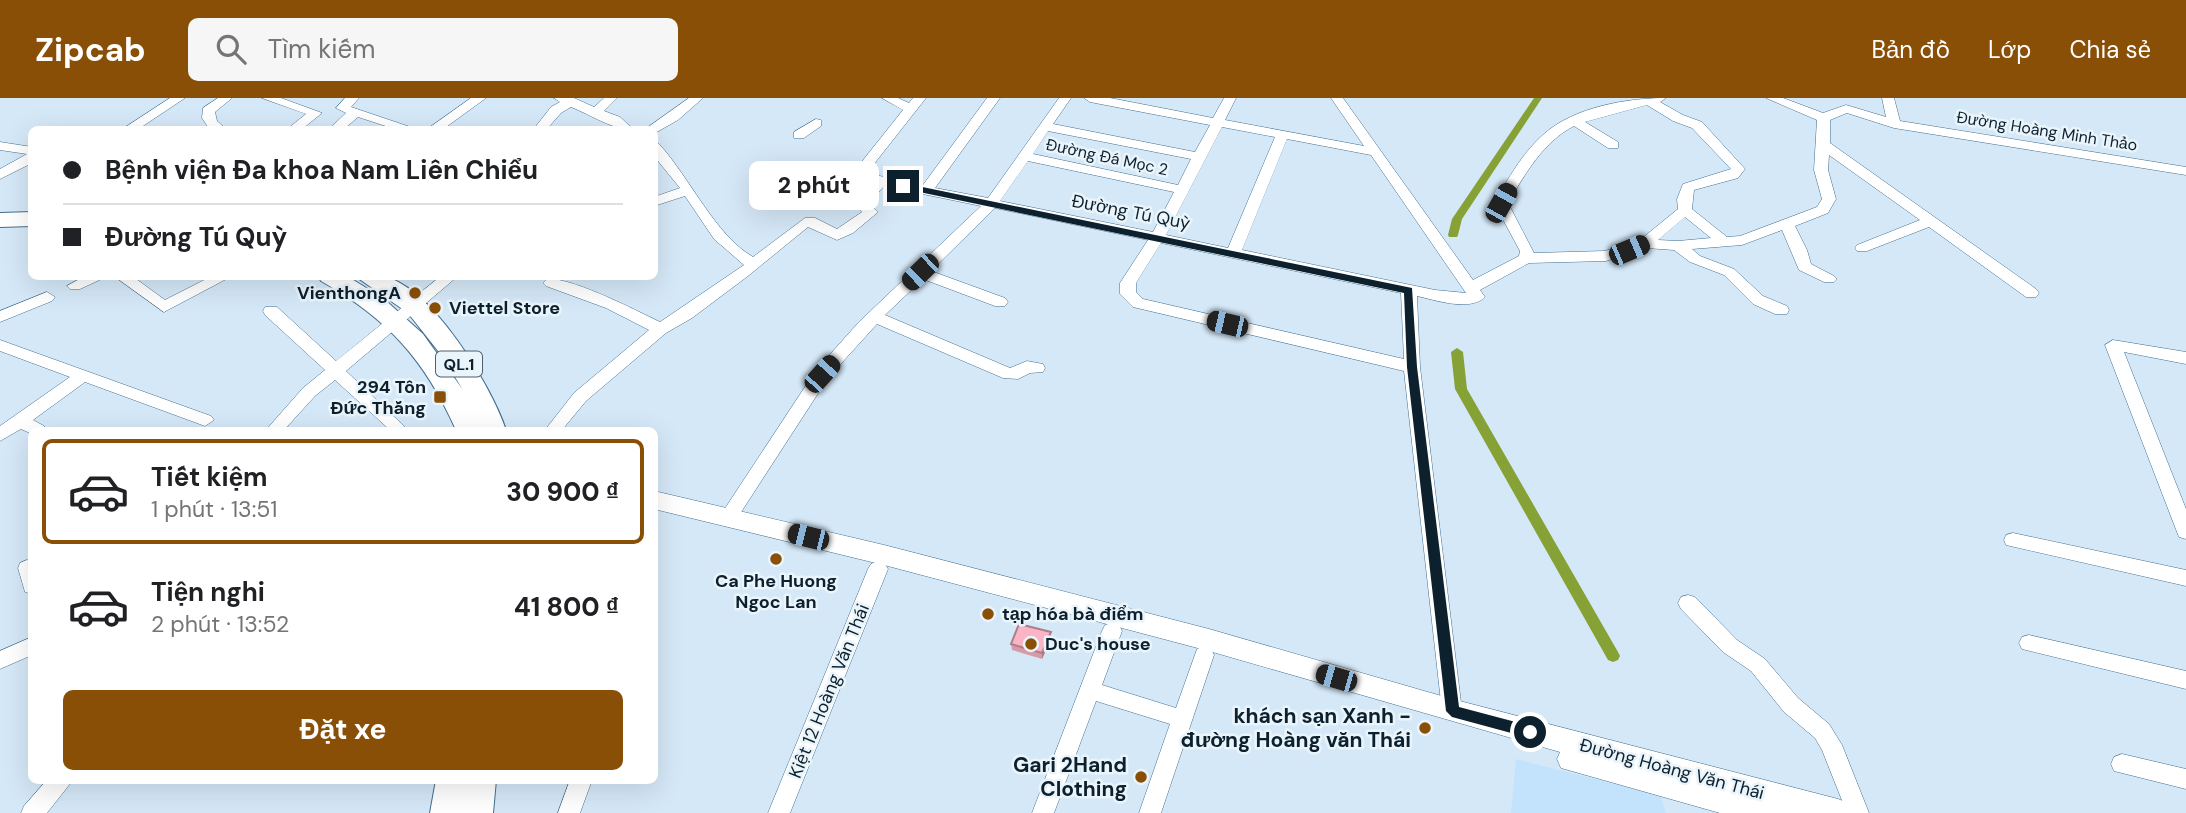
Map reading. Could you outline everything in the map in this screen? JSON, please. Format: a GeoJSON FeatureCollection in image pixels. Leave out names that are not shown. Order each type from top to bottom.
{"type":"FeatureCollection","features":[{"type":"Feature","properties":{"kind":"highway"},"geometry":{"type":"LineString","coordinates":[[0,208],[28,207]]}},
{"type":"Feature","properties":{"kind":"highway"},"geometry":{"type":"LineString","coordinates":[[0,219],[28,219]]}},
{"type":"Feature","properties":{"kind":"highway","name":"QL.1"},"geometry":{"type":"LineString","coordinates":[[337,280],[407,314],[459,404],[469,427]]}},
{"type":"Feature","properties":{"kind":"highway","name":"QL.1"},"geometry":{"type":"LineString","coordinates":[[370,280],[452,352],[478,395],[492,427]]}},
{"type":"Feature","properties":{"kind":"highway"},"geometry":{"type":"LineString","coordinates":[[447,813],[452,784]]}},
{"type":"Feature","properties":{"kind":"highway"},"geometry":{"type":"LineString","coordinates":[[476,813],[480,784]]}},
{"type":"Feature","properties":{"kind":"main road","name":"Đường Hoàng Văn Thái"},"geometry":{"type":"LineString","coordinates":[[658,501],[884,555],[1209,640],[1452,711],[1769,813]]}},
{"type":"Feature","properties":{"kind":"main road","name":"Đường Hoàng Văn Thái"},"geometry":{"type":"LineString","coordinates":[[658,517],[878,569],[1591,756],[1838,813]]}},
{"type":"Feature","properties":{"kind":"street"},"geometry":{"type":"LineString","coordinates":[[134,126],[179,98]]}},
{"type":"Feature","properties":{"kind":"street"},"geometry":{"type":"LineString","coordinates":[[212,126],[208,118],[208,110],[226,98]]}},
{"type":"Feature","properties":{"kind":"street"},"geometry":{"type":"LineString","coordinates":[[268,98],[316,113],[298,126]]}},
{"type":"Feature","properties":{"kind":"street"},"geometry":{"type":"LineString","coordinates":[[353,98],[342,107],[400,126]]}},
{"type":"Feature","properties":{"kind":"street"},"geometry":{"type":"LineString","coordinates":[[438,126],[480,98]]}},
{"type":"Feature","properties":{"kind":"street"},"geometry":{"type":"LineString","coordinates":[[596,112],[611,98]]}},
{"type":"Feature","properties":{"kind":"street"},"geometry":{"type":"LineString","coordinates":[[657,126],[697,98]]}},
{"type":"Feature","properties":{"kind":"street"},"geometry":{"type":"LineString","coordinates":[[555,427],[580,397],[660,329],[686,314],[803,224],[810,221],[834,234],[843,233],[870,213],[861,204],[880,182],[863,177],[863,169],[916,104],[888,98]]}},
{"type":"Feature","properties":{"kind":"street"},"geometry":{"type":"LineString","coordinates":[[926,190],[994,98]]}},
{"type":"Feature","properties":{"kind":"street"},"geometry":{"type":"LineString","coordinates":[[728,518],[822,374],[875,317],[991,204],[1065,98]]}},
{"type":"Feature","properties":{"kind":"street"},"geometry":{"type":"LineString","coordinates":[[1090,98],[1374,152]]}},
{"type":"Feature","properties":{"kind":"street"},"geometry":{"type":"LineString","coordinates":[[1230,98],[1158,237],[1128,283],[1128,294],[1138,303],[1412,367]]}},
{"type":"Feature","properties":{"kind":"street"},"geometry":{"type":"LineString","coordinates":[[1337,98],[1474,293],[1527,258],[1606,256],[1645,243],[1685,210]]}},
{"type":"Feature","properties":{"kind":"street"},"geometry":{"type":"LineString","coordinates":[[1645,243],[1678,246],[1742,240],[1823,210],[1829,200],[1821,170],[1825,124],[1823,118],[1772,98]]}},
{"type":"Feature","properties":{"kind":"street"},"geometry":{"type":"LineString","coordinates":[[1888,98],[1894,124]]}},
{"type":"Feature","properties":{"kind":"street"},"geometry":{"type":"LineString","coordinates":[[1527,258],[1527,251],[1501,203],[1545,141],[1558,129],[1576,122],[1655,99],[1678,118],[1698,125],[1738,169],[1733,175],[1688,187],[1684,199],[1685,210],[1724,242]]}},
{"type":"Feature","properties":{"kind":"street"},"geometry":{"type":"LineString","coordinates":[[542,126],[565,100],[615,120],[623,126]]}},
{"type":"Feature","properties":{"kind":"street","name":"Đường Hoàng Minh Thảo"},"geometry":{"type":"LineString","coordinates":[[1823,118],[1846,109],[1894,124],[2186,171]]}},
{"type":"Feature","properties":{"kind":"street"},"geometry":{"type":"LineString","coordinates":[[339,126],[356,112]]}},
{"type":"Feature","properties":{"kind":"street"},"geometry":{"type":"LineString","coordinates":[[1576,122],[1613,145]]}},
{"type":"Feature","properties":{"kind":"street"},"geometry":{"type":"LineString","coordinates":[[799,135],[816,123]]}},
{"type":"Feature","properties":{"kind":"street"},"geometry":{"type":"LineString","coordinates":[[1046,127],[1200,157]]}},
{"type":"Feature","properties":{"kind":"street"},"geometry":{"type":"LineString","coordinates":[[1234,252],[1283,135]]}},
{"type":"Feature","properties":{"kind":"street"},"geometry":{"type":"LineString","coordinates":[[1822,144],[2031,293]]}},
{"type":"Feature","properties":{"kind":"street"},"geometry":{"type":"LineString","coordinates":[[1,147],[28,150]]}},
{"type":"Feature","properties":{"kind":"street"},"geometry":{"type":"LineString","coordinates":[[658,152],[718,236],[736,255],[752,263]]}},
{"type":"Feature","properties":{"kind":"street"},"geometry":{"type":"LineString","coordinates":[[0,168],[28,153]]}},
{"type":"Feature","properties":{"kind":"street","name":"Đường Đá Mọc 2"},"geometry":{"type":"LineString","coordinates":[[1025,156],[1182,190]]}},
{"type":"Feature","properties":{"kind":"street"},"geometry":{"type":"LineString","coordinates":[[0,175],[28,159]]}},
{"type":"Feature","properties":{"kind":"street","name":"Đường Tú Quỳ"},"geometry":{"type":"LineString","coordinates":[[880,182],[1234,252],[1409,290],[1461,299],[1474,293]]}},
{"type":"Feature","properties":{"kind":"street"},"geometry":{"type":"LineString","coordinates":[[658,201],[687,190]]}},
{"type":"Feature","properties":{"kind":"street"},"geometry":{"type":"LineString","coordinates":[[1862,248],[1929,222]]}},
{"type":"Feature","properties":{"kind":"street"},"geometry":{"type":"LineString","coordinates":[[1787,225],[1800,250],[1804,267],[1829,279]]}},
{"type":"Feature","properties":{"kind":"street"},"geometry":{"type":"LineString","coordinates":[[1678,246],[1695,259],[1729,272],[1758,300],[1781,310]]}},
{"type":"Feature","properties":{"kind":"street"},"geometry":{"type":"LineString","coordinates":[[920,272],[1000,302]]}},
{"type":"Feature","properties":{"kind":"street"},"geometry":{"type":"LineString","coordinates":[[75,286],[91,280]]}},
{"type":"Feature","properties":{"kind":"street"},"geometry":{"type":"LineString","coordinates":[[127,280],[164,307],[217,280]]}},
{"type":"Feature","properties":{"kind":"street"},"geometry":{"type":"LineString","coordinates":[[277,427],[309,392],[446,280]]}},
{"type":"Feature","properties":{"kind":"street"},"geometry":{"type":"LineString","coordinates":[[551,283],[611,304],[660,329]]}},
{"type":"Feature","properties":{"kind":"street"},"geometry":{"type":"LineString","coordinates":[[1409,290],[1412,367],[1452,711]]}},
{"type":"Feature","properties":{"kind":"street"},"geometry":{"type":"LineString","coordinates":[[0,317],[47,297]]}},
{"type":"Feature","properties":{"kind":"street"},"geometry":{"type":"LineString","coordinates":[[271,311],[392,427]]}},
{"type":"Feature","properties":{"kind":"street"},"geometry":{"type":"LineString","coordinates":[[875,317],[1009,374],[1018,373],[1027,367],[1037,368]]}},
{"type":"Feature","properties":{"kind":"street"},"geometry":{"type":"LineString","coordinates":[[0,345],[205,421]]}},
{"type":"Feature","properties":{"kind":"street"},"geometry":{"type":"LineString","coordinates":[[2186,358],[2113,345],[2186,532]]}},
{"type":"Feature","properties":{"kind":"street"},"geometry":{"type":"LineString","coordinates":[[0,435],[83,376]]}},
{"type":"Feature","properties":{"kind":"street"},"geometry":{"type":"LineString","coordinates":[[21,422],[32,427]]}},
{"type":"Feature","properties":{"kind":"street"},"geometry":{"type":"LineString","coordinates":[[2013,540],[2186,579]]}},
{"type":"Feature","properties":{"kind":"street","name":"Kiệt 12 Hoàng Văn Thái"},"geometry":{"type":"LineString","coordinates":[[779,813],[878,569]]}},
{"type":"Feature","properties":{"kind":"street"},"geometry":{"type":"LineString","coordinates":[[1688,603],[1730,646],[1765,673],[1791,705],[1822,731],[1858,813]]}},
{"type":"Feature","properties":{"kind":"street"},"geometry":{"type":"LineString","coordinates":[[1042,813],[1112,631]]}},
{"type":"Feature","properties":{"kind":"street"},"geometry":{"type":"LineString","coordinates":[[2029,643],[2186,680]]}},
{"type":"Feature","properties":{"kind":"street"},"geometry":{"type":"LineString","coordinates":[[0,660],[28,647]]}},
{"type":"Feature","properties":{"kind":"street"},"geometry":{"type":"LineString","coordinates":[[1150,813],[1204,655]]}},
{"type":"Feature","properties":{"kind":"street"},"geometry":{"type":"LineString","coordinates":[[1089,690],[1182,719]]}},
{"type":"Feature","properties":{"kind":"street"},"geometry":{"type":"LineString","coordinates":[[2122,764],[2186,779]]}},
{"type":"Feature","properties":{"kind":"street"},"geometry":{"type":"LineString","coordinates":[[32,813],[58,784]]}},
{"type":"Feature","properties":{"kind":"street"},"geometry":{"type":"LineString","coordinates":[[569,813],[580,784]]}},
{"type":"Feature","properties":{"kind":"shaded area"},"geometry":{"type":"Polygon","coordinates":[[[1516,759],[1661,796],[1666,813],[1511,813],[1516,759]]]}},
{"type":"Feature","properties":{"kind":"building","name":"Duc's house"},"geometry":{"type":"Polygon","coordinates":[[[1019,624],[1051,632],[1042,653],[1011,644],[1019,624]]]}},
{"type":"Feature","properties":{"kind":"waterway"},"geometry":{"type":"LineString","coordinates":[[1453,235],[1457,219],[1538,98]]}},
{"type":"Feature","properties":{"kind":"waterway"},"geometry":{"type":"LineString","coordinates":[[1457,352],[1461,389],[1613,656]]}},
{"type":"Feature","properties":{"kind":"place","name":"VienthongA"},"geometry":{"type":"Point","coordinates":[415,293]}},
{"type":"Feature","properties":{"kind":"place","name":"Viettel Store"},"geometry":{"type":"Point","coordinates":[435,308]}},
{"type":"Feature","properties":{"kind":"place","name":"294 Tôn Đức Thắng"},"geometry":{"type":"Point","coordinates":[440,397]}},
{"type":"Feature","properties":{"kind":"place","name":"Ca Phe Huong Ngoc Lan"},"geometry":{"type":"Point","coordinates":[776,559]}},
{"type":"Feature","properties":{"kind":"place","name":"tạp hóa bà điểm"},"geometry":{"type":"Point","coordinates":[988,614]}},
{"type":"Feature","properties":{"kind":"place","name":"Duc's house"},"geometry":{"type":"Point","coordinates":[1031,644]}},
{"type":"Feature","properties":{"kind":"place","name":"khách sạn Xanh - đường Hoàng văn Thái"},"geometry":{"type":"Point","coordinates":[1425,728]}},
{"type":"Feature","properties":{"kind":"place","name":"Gari 2Hand Clothing"},"geometry":{"type":"Point","coordinates":[1141,777]}},
{"type":"Feature","properties":{"kind":"route"},"geometry":{"type":"LineString","coordinates":[[903,186],[1409,290],[1412,367],[1452,711],[1530,732]]}}]}
